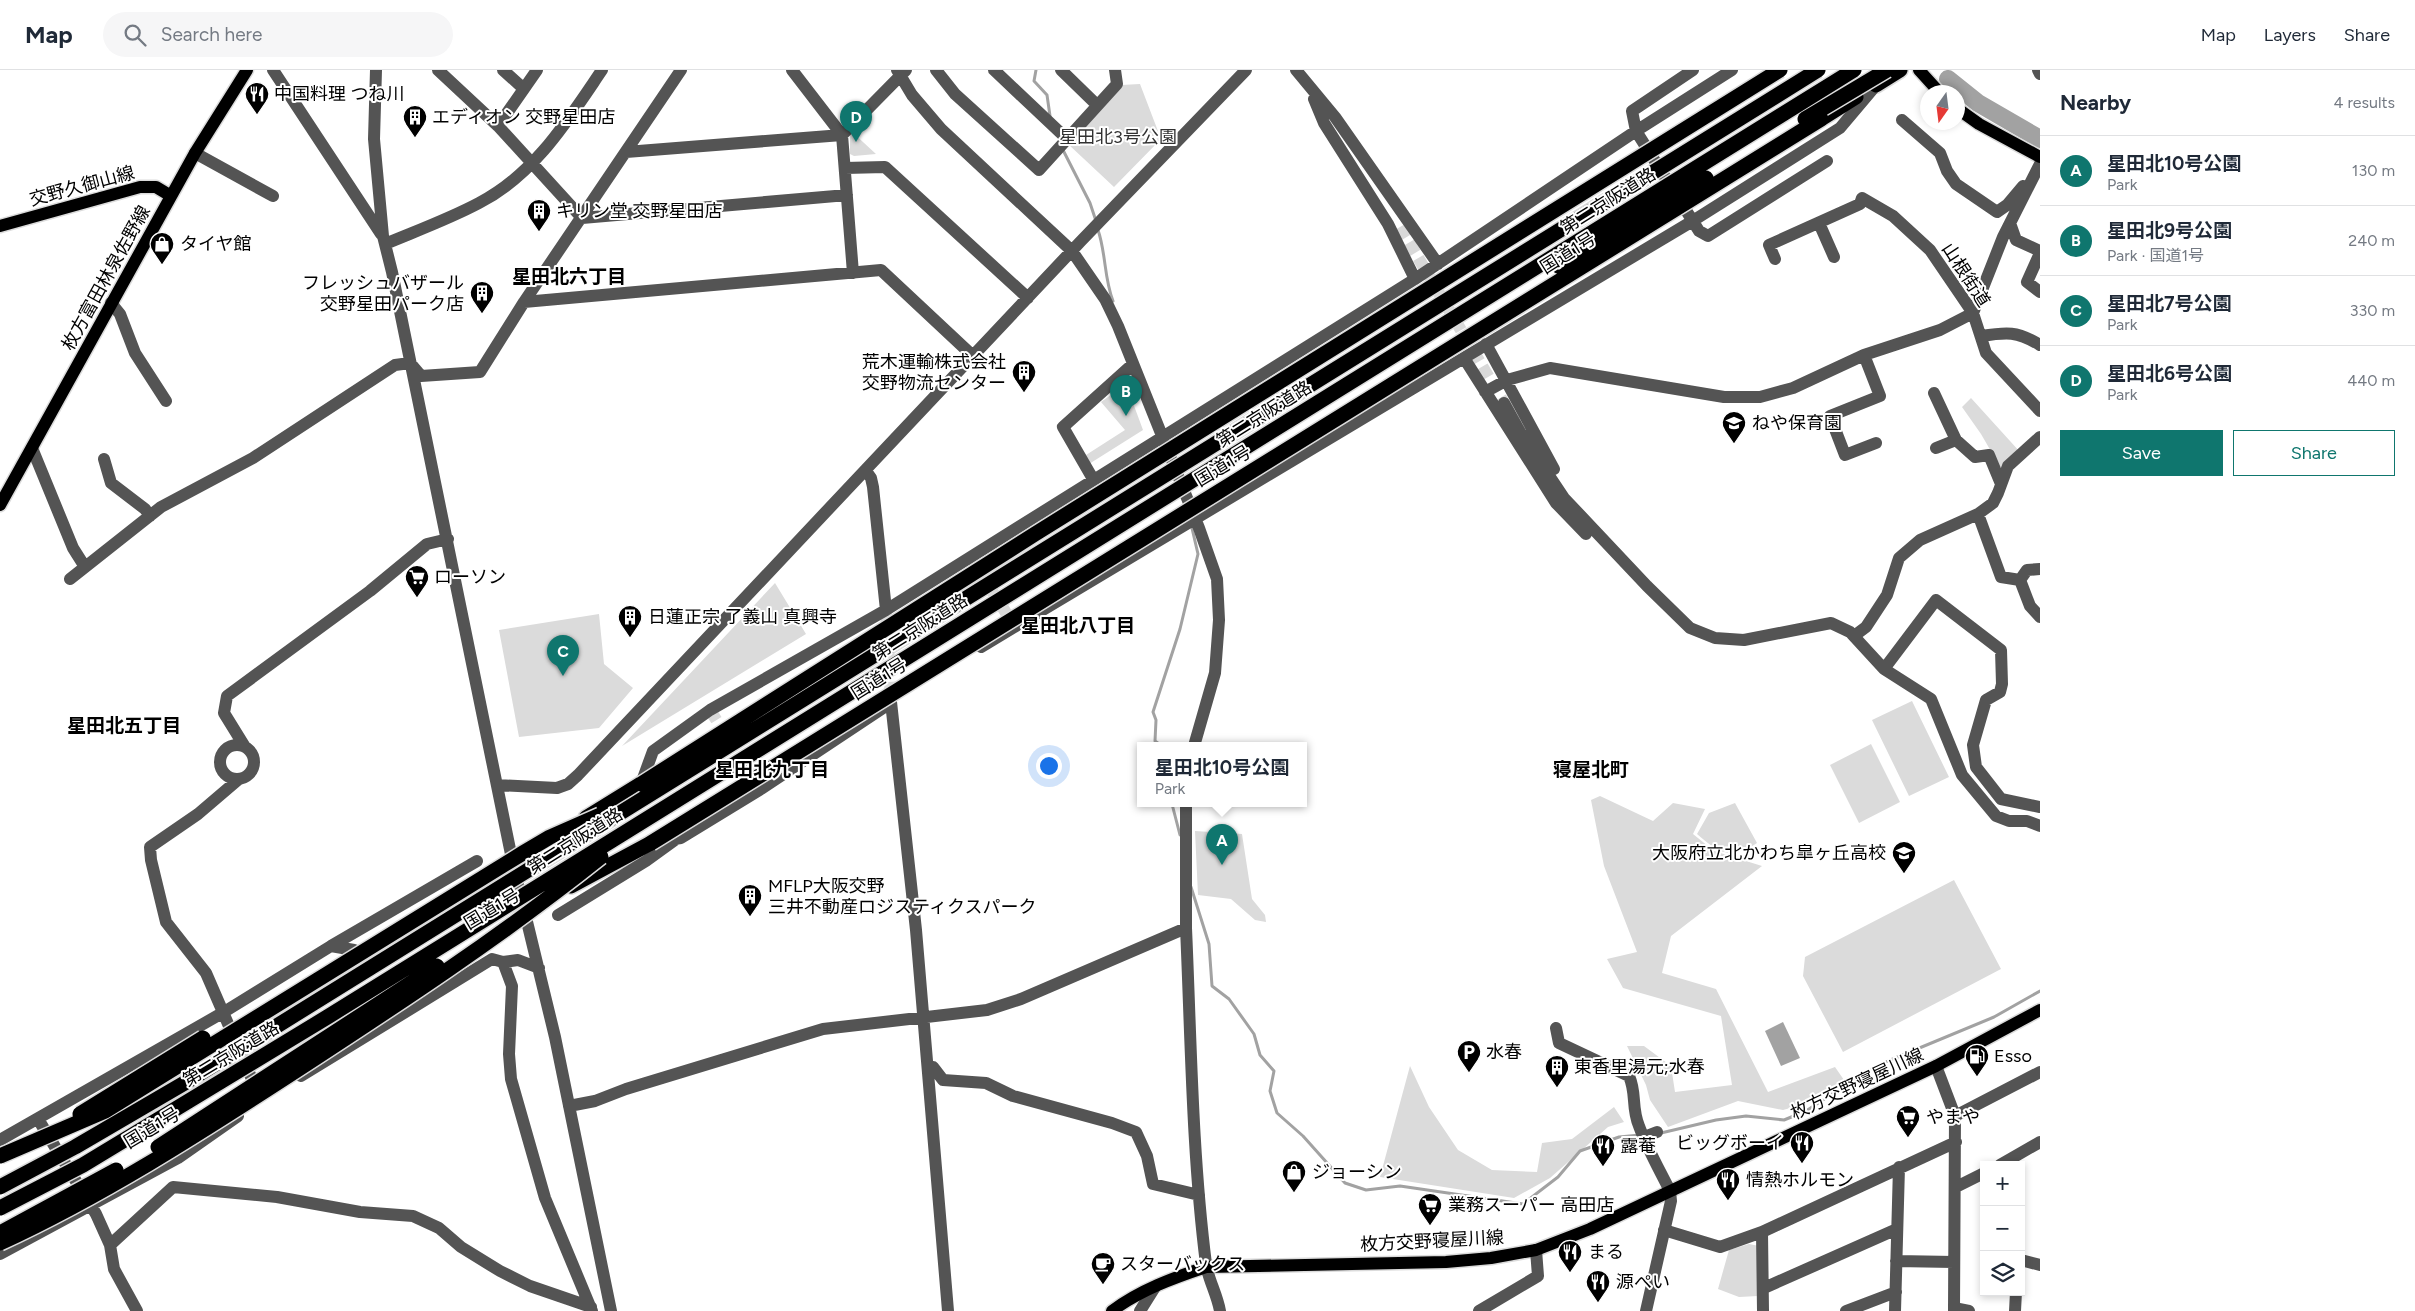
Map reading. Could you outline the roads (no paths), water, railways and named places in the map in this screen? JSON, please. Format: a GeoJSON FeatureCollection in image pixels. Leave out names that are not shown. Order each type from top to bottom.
{"type":"FeatureCollection","features":[{"type":"Feature","properties":{"kind":"highway","name":"国道1号"},"geometry":{"type":"LineString","coordinates":[[0,1163],[185,1049],[354,950],[471,885],[513,864],[644,789],[1095,498],[1780,70]]}},
{"type":"Feature","properties":{"kind":"highway"},"geometry":{"type":"LineString","coordinates":[[1423,314],[1517,242],[1801,70]]}},
{"type":"Feature","properties":{"kind":"highway","name":"第二京阪道路"},"geometry":{"type":"LineString","coordinates":[[0,1187],[75,1147],[188,1081],[644,789],[1423,314],[1818,70]]}},
{"type":"Feature","properties":{"kind":"highway","name":"第二京阪道路"},"geometry":{"type":"LineString","coordinates":[[0,1208],[83,1165],[197,1096],[1854,70]]}},
{"type":"Feature","properties":{"kind":"highway"},"geometry":{"type":"LineString","coordinates":[[1436,330],[1562,264],[1887,70]]}},
{"type":"Feature","properties":{"kind":"highway","name":"国道1号"},"geometry":{"type":"LineString","coordinates":[[0,1233],[154,1150],[486,934],[651,843],[1900,70]]}},
{"type":"Feature","properties":{"kind":"highway"},"geometry":{"type":"LineString","coordinates":[[0,1156],[105,1111],[523,852],[644,789]]}},
{"type":"Feature","properties":{"kind":"highway"},"geometry":{"type":"LineString","coordinates":[[0,1243],[40,1225],[184,1143],[410,997],[536,908],[658,811]]}},
{"type":"Feature","properties":{"kind":"main road","name":"枚方富田林泉佐野線"},"geometry":{"type":"LineString","coordinates":[[0,505],[195,153],[247,70]]}},
{"type":"Feature","properties":{"kind":"main road"},"geometry":{"type":"LineString","coordinates":[[1919,70],[1933,85]]}},
{"type":"Feature","properties":{"kind":"main road"},"geometry":{"type":"LineString","coordinates":[[1965,114],[1979,124],[2040,158]]}},
{"type":"Feature","properties":{"kind":"main road","name":"交野久御山線"},"geometry":{"type":"LineString","coordinates":[[0,226],[140,187],[156,187],[171,196]]}},
{"type":"Feature","properties":{"kind":"main road","name":"枚方交野寝屋川線"},"geometry":{"type":"LineString","coordinates":[[1112,1311],[1130,1298],[1177,1276],[1206,1267],[1446,1262],[1491,1258],[1536,1250],[1590,1229],[1936,1066],[2040,1010]]}},
{"type":"Feature","properties":{"kind":"street"},"geometry":{"type":"LineString","coordinates":[[273,70],[384,240]]}},
{"type":"Feature","properties":{"kind":"street"},"geometry":{"type":"LineString","coordinates":[[376,70],[374,139],[384,240],[448,539],[513,864],[539,968],[611,1311]]}},
{"type":"Feature","properties":{"kind":"street"},"geometry":{"type":"LineString","coordinates":[[438,70],[498,126],[533,162],[582,218]]}},
{"type":"Feature","properties":{"kind":"street"},"geometry":{"type":"LineString","coordinates":[[503,70],[524,89]]}},
{"type":"Feature","properties":{"kind":"street"},"geometry":{"type":"LineString","coordinates":[[498,126],[536,70]]}},
{"type":"Feature","properties":{"kind":"street"},"geometry":{"type":"LineString","coordinates":[[384,240],[480,202],[504,188],[533,162],[556,136],[602,70]]}},
{"type":"Feature","properties":{"kind":"street"},"geometry":{"type":"LineString","coordinates":[[410,363],[421,376],[480,372],[524,302],[681,70]]}},
{"type":"Feature","properties":{"kind":"street"},"geometry":{"type":"LineString","coordinates":[[792,70],[842,136],[853,273]]}},
{"type":"Feature","properties":{"kind":"street"},"geometry":{"type":"LineString","coordinates":[[936,70],[955,94],[1039,170],[1117,84],[1115,70]]}},
{"type":"Feature","properties":{"kind":"street"},"geometry":{"type":"LineString","coordinates":[[994,70],[1066,138]]}},
{"type":"Feature","properties":{"kind":"street"},"geometry":{"type":"LineString","coordinates":[[1061,70],[1097,105]]}},
{"type":"Feature","properties":{"kind":"street"},"geometry":{"type":"LineString","coordinates":[[497,785],[557,788],[568,784],[728,618],[1072,251],[1246,70]]}},
{"type":"Feature","properties":{"kind":"street"},"geometry":{"type":"LineString","coordinates":[[1296,70],[1335,117],[1438,264]]}},
{"type":"Feature","properties":{"kind":"street"},"geometry":{"type":"LineString","coordinates":[[1693,70],[1632,111],[1636,131],[1698,231],[1708,236],[1827,161]]}},
{"type":"Feature","properties":{"kind":"street"},"geometry":{"type":"LineString","coordinates":[[644,789],[652,751],[710,710],[886,610],[1415,279],[1636,131],[1732,70]]}},
{"type":"Feature","properties":{"kind":"street"},"geometry":{"type":"LineString","coordinates":[[2038,70],[2040,74]]}},
{"type":"Feature","properties":{"kind":"street"},"geometry":{"type":"LineString","coordinates":[[626,152],[842,136],[901,72],[912,95],[942,129],[1072,251],[1106,300],[1196,518],[1217,579],[1219,620],[1214,672],[1195,742]]}},
{"type":"Feature","properties":{"kind":"street"},"geometry":{"type":"LineString","coordinates":[[558,915],[646,861],[675,840],[760,789],[891,702],[1691,222],[1840,128],[1878,83]]}},
{"type":"Feature","properties":{"kind":"street"},"geometry":{"type":"LineString","coordinates":[[1310,88],[1400,227]]}},
{"type":"Feature","properties":{"kind":"street"},"geometry":{"type":"LineString","coordinates":[[1310,88],[1324,123],[1388,224],[1415,279]]}},
{"type":"Feature","properties":{"kind":"street"},"geometry":{"type":"LineString","coordinates":[[1902,120],[1940,153],[1947,172],[1956,184],[1998,212],[2031,180]]}},
{"type":"Feature","properties":{"kind":"street"},"geometry":{"type":"LineString","coordinates":[[195,153],[273,196]]}},
{"type":"Feature","properties":{"kind":"street"},"geometry":{"type":"LineString","coordinates":[[1485,392],[1507,380],[1550,368],[1724,397],[1760,397],[1793,388],[1864,355],[1940,330],[1973,313],[2010,223],[2040,158]]}},
{"type":"Feature","properties":{"kind":"street"},"geometry":{"type":"LineString","coordinates":[[845,168],[885,167],[1028,298]]}},
{"type":"Feature","properties":{"kind":"street"},"geometry":{"type":"LineString","coordinates":[[582,218],[847,196]]}},
{"type":"Feature","properties":{"kind":"street","name":"山根街道"},"geometry":{"type":"LineString","coordinates":[[1819,223],[1860,204],[1862,198],[1893,216],[1930,250],[1973,313],[1986,353],[2040,411]]}},
{"type":"Feature","properties":{"kind":"street"},"geometry":{"type":"LineString","coordinates":[[1775,259],[1769,245],[1819,223],[1834,257]]}},
{"type":"Feature","properties":{"kind":"street"},"geometry":{"type":"LineString","coordinates":[[2010,223],[2016,240],[2040,252],[2027,282],[2040,292]]}},
{"type":"Feature","properties":{"kind":"street"},"geometry":{"type":"LineString","coordinates":[[524,302],[881,270],[974,357]]}},
{"type":"Feature","properties":{"kind":"street"},"geometry":{"type":"LineString","coordinates":[[112,304],[120,314],[135,352],[166,401]]}},
{"type":"Feature","properties":{"kind":"street"},"geometry":{"type":"LineString","coordinates":[[1981,336],[2013,333],[2024,335],[2040,345]]}},
{"type":"Feature","properties":{"kind":"street"},"geometry":{"type":"LineString","coordinates":[[1486,344],[1530,426],[1569,492],[1619,545],[1647,586]]}},
{"type":"Feature","properties":{"kind":"street"},"geometry":{"type":"LineString","coordinates":[[1246,403],[1290,371],[1306,347]]}},
{"type":"Feature","properties":{"kind":"street"},"geometry":{"type":"LineString","coordinates":[[1864,355],[1880,396],[1830,416],[1845,455],[1876,443]]}},
{"type":"Feature","properties":{"kind":"street"},"geometry":{"type":"LineString","coordinates":[[1464,358],[1556,503],[1610,558],[1647,586]]}},
{"type":"Feature","properties":{"kind":"street"},"geometry":{"type":"LineString","coordinates":[[70,579],[171,501],[196,490],[253,458],[395,365],[410,363]]}},
{"type":"Feature","properties":{"kind":"street"},"geometry":{"type":"LineString","coordinates":[[1094,479],[1062,427],[1133,364]]}},
{"type":"Feature","properties":{"kind":"street"},"geometry":{"type":"LineString","coordinates":[[1934,393],[1956,440],[1975,457],[1989,455],[2001,484]]}},
{"type":"Feature","properties":{"kind":"street"},"geometry":{"type":"LineString","coordinates":[[1504,404],[1520,432],[1564,498],[1647,586],[1690,628],[1715,638],[1744,640],[1831,623],[1854,636],[1884,669],[1931,699],[1962,776],[1996,816],[2009,822],[2027,821],[2040,826]]}},
{"type":"Feature","properties":{"kind":"street"},"geometry":{"type":"LineString","coordinates":[[1854,636],[1866,627],[1887,596],[1899,558],[1920,540],[1978,514],[1993,503],[2008,466],[2040,437]]}},
{"type":"Feature","properties":{"kind":"street"},"geometry":{"type":"LineString","coordinates":[[1936,448],[1956,440]]}},
{"type":"Feature","properties":{"kind":"street"},"geometry":{"type":"LineString","coordinates":[[32,448],[73,548],[85,568]]}},
{"type":"Feature","properties":{"kind":"street"},"geometry":{"type":"LineString","coordinates":[[104,459],[111,483],[145,509],[150,516]]}},
{"type":"Feature","properties":{"kind":"street"},"geometry":{"type":"LineString","coordinates":[[866,471],[871,478],[873,487],[886,610]]}},
{"type":"Feature","properties":{"kind":"street"},"geometry":{"type":"LineString","coordinates":[[1074,491],[1095,498]]}},
{"type":"Feature","properties":{"kind":"street"},"geometry":{"type":"LineString","coordinates":[[1978,514],[2001,577],[2020,580]]}},
{"type":"Feature","properties":{"kind":"street"},"geometry":{"type":"LineString","coordinates":[[261,1100],[206,972],[166,922],[152,868],[150,847],[198,814],[239,779],[249,775],[254,765],[252,754],[244,747],[224,713],[227,696],[370,591],[428,544],[448,539]]}},
{"type":"Feature","properties":{"kind":"street"},"geometry":{"type":"LineString","coordinates":[[2020,580],[2027,570],[2040,569]]}},
{"type":"Feature","properties":{"kind":"street"},"geometry":{"type":"LineString","coordinates":[[2020,580],[2030,606],[2040,617]]}},
{"type":"Feature","properties":{"kind":"street"},"geometry":{"type":"LineString","coordinates":[[1884,669],[1936,600],[2000,650],[2002,684],[2000,692],[1986,700],[1974,745],[1976,767],[2001,798],[2040,807]]}},
{"type":"Feature","properties":{"kind":"street"},"geometry":{"type":"LineString","coordinates":[[891,702],[916,930],[948,1311]]}},
{"type":"Feature","properties":{"kind":"street"},"geometry":{"type":"LineString","coordinates":[[239,779],[233,779],[223,773],[220,762],[221,756],[228,748],[233,745],[244,747]]}},
{"type":"Feature","properties":{"kind":"street"},"geometry":{"type":"LineString","coordinates":[[1186,807],[1186,928],[1198,1195],[1206,1267],[1218,1295],[1220,1311]]}},
{"type":"Feature","properties":{"kind":"street"},"geometry":{"type":"LineString","coordinates":[[651,843],[675,840]]}},
{"type":"Feature","properties":{"kind":"street"},"geometry":{"type":"LineString","coordinates":[[0,1140],[224,1012],[331,946],[477,861]]}},
{"type":"Feature","properties":{"kind":"street"},"geometry":{"type":"LineString","coordinates":[[569,1106],[595,1101],[653,1081],[823,1029],[987,1010],[1021,999],[1186,928]]}},
{"type":"Feature","properties":{"kind":"street"},"geometry":{"type":"LineString","coordinates":[[331,946],[354,950]]}},
{"type":"Feature","properties":{"kind":"street"},"geometry":{"type":"LineString","coordinates":[[0,1254],[91,1207],[178,1158],[261,1100],[492,959],[503,962],[518,960],[539,968]]}},
{"type":"Feature","properties":{"kind":"street"},"geometry":{"type":"LineString","coordinates":[[503,962],[512,986],[508,1054],[511,1079],[545,1198],[592,1309]]}},
{"type":"Feature","properties":{"kind":"street"},"geometry":{"type":"LineString","coordinates":[[1556,1028],[1559,1043],[1629,1076],[1635,1090],[1633,1104],[1644,1137],[1670,1191],[1671,1202],[1646,1311]]}},
{"type":"Feature","properties":{"kind":"street"},"geometry":{"type":"LineString","coordinates":[[1936,1066],[1955,1116],[1954,1309],[1969,1311]]}},
{"type":"Feature","properties":{"kind":"street"},"geometry":{"type":"LineString","coordinates":[[928,1068],[933,1067],[944,1080],[986,1083],[1012,1096],[1112,1123],[1136,1132],[1147,1156],[1153,1184],[1198,1195]]}},
{"type":"Feature","properties":{"kind":"street"},"geometry":{"type":"LineString","coordinates":[[1955,1116],[2040,1072]]}},
{"type":"Feature","properties":{"kind":"street"},"geometry":{"type":"LineString","coordinates":[[38,1119],[91,1207],[110,1245],[114,1268],[137,1311]]}},
{"type":"Feature","properties":{"kind":"street"},"geometry":{"type":"LineString","coordinates":[[1644,1137],[1657,1132]]}},
{"type":"Feature","properties":{"kind":"street"},"geometry":{"type":"LineString","coordinates":[[1664,1230],[1720,1247],[1762,1232],[1956,1142]]}},
{"type":"Feature","properties":{"kind":"street"},"geometry":{"type":"LineString","coordinates":[[2018,1160],[2040,1142]]}},
{"type":"Feature","properties":{"kind":"street"},"geometry":{"type":"LineString","coordinates":[[1895,1311],[1899,1167]]}},
{"type":"Feature","properties":{"kind":"street"},"geometry":{"type":"LineString","coordinates":[[1956,1187],[1980,1175]]}},
{"type":"Feature","properties":{"kind":"street"},"geometry":{"type":"LineString","coordinates":[[110,1245],[173,1187],[277,1197],[360,1212],[413,1216],[439,1228],[461,1247],[500,1272],[530,1286],[592,1309]]}},
{"type":"Feature","properties":{"kind":"street"},"geometry":{"type":"LineString","coordinates":[[1764,1288],[1897,1228]]}},
{"type":"Feature","properties":{"kind":"street"},"geometry":{"type":"LineString","coordinates":[[1762,1232],[1764,1311]]}},
{"type":"Feature","properties":{"kind":"street"},"geometry":{"type":"LineString","coordinates":[[1479,1311],[1538,1276],[1536,1250]]}},
{"type":"Feature","properties":{"kind":"street"},"geometry":{"type":"LineString","coordinates":[[1896,1261],[1954,1262]]}},
{"type":"Feature","properties":{"kind":"street"},"geometry":{"type":"LineString","coordinates":[[2025,1261],[2040,1265]]}},
{"type":"Feature","properties":{"kind":"street"},"geometry":{"type":"LineString","coordinates":[[1140,1311],[1155,1287]]}},
{"type":"Feature","properties":{"kind":"street"},"geometry":{"type":"LineString","coordinates":[[1846,1311],[1896,1292]]}},
{"type":"Feature","properties":{"kind":"street"},"geometry":{"type":"LineString","coordinates":[[2015,1311],[2016,1296]]}},
{"type":"Feature","properties":{"kind":"waterway"},"geometry":{"type":"LineString","coordinates":[[1036,70],[1034,81],[1047,95],[1050,116]]}},
{"type":"Feature","properties":{"kind":"waterway"},"geometry":{"type":"LineString","coordinates":[[1948,79],[1978,103],[2040,139]]}},
{"type":"Feature","properties":{"kind":"waterway"},"geometry":{"type":"LineString","coordinates":[[1063,150],[1090,203],[1096,221]]}},
{"type":"Feature","properties":{"kind":"waterway"},"geometry":{"type":"LineString","coordinates":[[1098,230],[1113,301]]}},
{"type":"Feature","properties":{"kind":"waterway"},"geometry":{"type":"LineString","coordinates":[[1156,742],[1156,720],[1153,712],[1180,629],[1198,554],[1191,524]]}},
{"type":"Feature","properties":{"kind":"waterway"},"geometry":{"type":"LineString","coordinates":[[1173,807],[1180,835]]}},
{"type":"Feature","properties":{"kind":"waterway"},"geometry":{"type":"LineString","coordinates":[[1191,887],[1209,944],[1212,986],[1229,999],[1254,1034],[1260,1055],[1274,1071],[1270,1091],[1277,1113],[1303,1136],[1345,1183],[1366,1190],[1400,1186],[1523,1204],[1558,1177],[1580,1151],[1619,1137],[1640,1135]]}},
{"type":"Feature","properties":{"kind":"waterway"},"geometry":{"type":"LineString","coordinates":[[1661,1133],[1716,1120],[1746,1116],[1784,1120],[1806,1111],[1864,1073],[1888,1061],[1994,1017],[2040,991]]}},
{"type":"Feature","properties":{"kind":"tunnel"},"geometry":{"type":"LineString","coordinates":[[1400,227],[1504,403]]}},
{"type":"Feature","properties":{"kind":"tunnel"},"geometry":{"type":"LineString","coordinates":[[973,561],[1015,627]]}},
{"type":"Feature","properties":{"kind":"tunnel"},"geometry":{"type":"LineString","coordinates":[[886,610],[891,702]]}},
{"type":"Feature","properties":{"kind":"tunnel"},"geometry":{"type":"LineString","coordinates":[[710,710],[759,787]]}},
{"type":"Feature","properties":{"kind":"place","name":"中国料理 つね川"},"geometry":{"type":"Point","coordinates":[257,115]}},
{"type":"Feature","properties":{"kind":"place","name":"エディオン 交野星田店"},"geometry":{"type":"Point","coordinates":[415,138]}},
{"type":"Feature","properties":{"kind":"place","name":"星田北6号公園"},"geometry":{"type":"Point","coordinates":[856,142]}},
{"type":"Feature","properties":{"kind":"place","name":"キリン堂 交野星田店"},"geometry":{"type":"Point","coordinates":[539,232]}},
{"type":"Feature","properties":{"kind":"place","name":"タイヤ館"},"geometry":{"type":"Point","coordinates":[162,265]}},
{"type":"Feature","properties":{"kind":"place","name":"フレッシュバザール 交野星田パーク店"},"geometry":{"type":"Point","coordinates":[482,314]}},
{"type":"Feature","properties":{"kind":"place","name":"荒木運輸株式会社 交野物流センター"},"geometry":{"type":"Point","coordinates":[1024,393]}},
{"type":"Feature","properties":{"kind":"place","name":"星田北9号公園"},"geometry":{"type":"Point","coordinates":[1126,416]}},
{"type":"Feature","properties":{"kind":"place","name":"ねや保育園"},"geometry":{"type":"Point","coordinates":[1734,444]}},
{"type":"Feature","properties":{"kind":"place","name":"ローソン"},"geometry":{"type":"Point","coordinates":[417,598]}},
{"type":"Feature","properties":{"kind":"place","name":"日蓮正宗 了義山 真興寺"},"geometry":{"type":"Point","coordinates":[630,638]}},
{"type":"Feature","properties":{"kind":"place","name":"星田北7号公園"},"geometry":{"type":"Point","coordinates":[563,676]}},
{"type":"Feature","properties":{"kind":"place","name":"星田北10号公園"},"geometry":{"type":"Point","coordinates":[1222,865]}},
{"type":"Feature","properties":{"kind":"place","name":"大阪府立北かわち皐ヶ丘高校"},"geometry":{"type":"Point","coordinates":[1904,874]}},
{"type":"Feature","properties":{"kind":"place","name":"MFLP大阪交野 三井不動産ロジスティクスパーク"},"geometry":{"type":"Point","coordinates":[750,917]}},
{"type":"Feature","properties":{"kind":"place","name":"水春"},"geometry":{"type":"Point","coordinates":[1469,1073]}},
{"type":"Feature","properties":{"kind":"place","name":"Esso"},"geometry":{"type":"Point","coordinates":[1977,1077]}},
{"type":"Feature","properties":{"kind":"place","name":"東香里湯元;水春"},"geometry":{"type":"Point","coordinates":[1557,1088]}},
{"type":"Feature","properties":{"kind":"place","name":"やまや"},"geometry":{"type":"Point","coordinates":[1908,1138]}},
{"type":"Feature","properties":{"kind":"place","name":"ビッグボーイ"},"geometry":{"type":"Point","coordinates":[1802,1164]}},
{"type":"Feature","properties":{"kind":"place","name":"露菴"},"geometry":{"type":"Point","coordinates":[1603,1167]}},
{"type":"Feature","properties":{"kind":"place","name":"ジョーシン"},"geometry":{"type":"Point","coordinates":[1294,1193]}},
{"type":"Feature","properties":{"kind":"place","name":"情熱ホルモン"},"geometry":{"type":"Point","coordinates":[1728,1201]}},
{"type":"Feature","properties":{"kind":"place","name":"業務スーパー 高田店"},"geometry":{"type":"Point","coordinates":[1430,1226]}},
{"type":"Feature","properties":{"kind":"place","name":"まる"},"geometry":{"type":"Point","coordinates":[1570,1273]}},
{"type":"Feature","properties":{"kind":"place","name":"スターバックス"},"geometry":{"type":"Point","coordinates":[1103,1285]}},
{"type":"Feature","properties":{"kind":"place","name":"源ぺい"},"geometry":{"type":"Point","coordinates":[1598,1303]}},
{"type":"Feature","properties":{"kind":"district","name":"星田北六丁目"},"geometry":{"type":"Point","coordinates":[569,276]}},
{"type":"Feature","properties":{"kind":"district","name":"星田北八丁目"},"geometry":{"type":"Point","coordinates":[1078,625]}},
{"type":"Feature","properties":{"kind":"district","name":"星田北五丁目"},"geometry":{"type":"Point","coordinates":[124,725]}},
{"type":"Feature","properties":{"kind":"district","name":"星田北九丁目"},"geometry":{"type":"Point","coordinates":[772,769]}},
{"type":"Feature","properties":{"kind":"district","name":"寝屋北町"},"geometry":{"type":"Point","coordinates":[1591,769]}},
{"type":"Feature","properties":{"kind":"park label","name":"星田北3号公園"},"geometry":{"type":"Point","coordinates":[1118,137]}}]}
